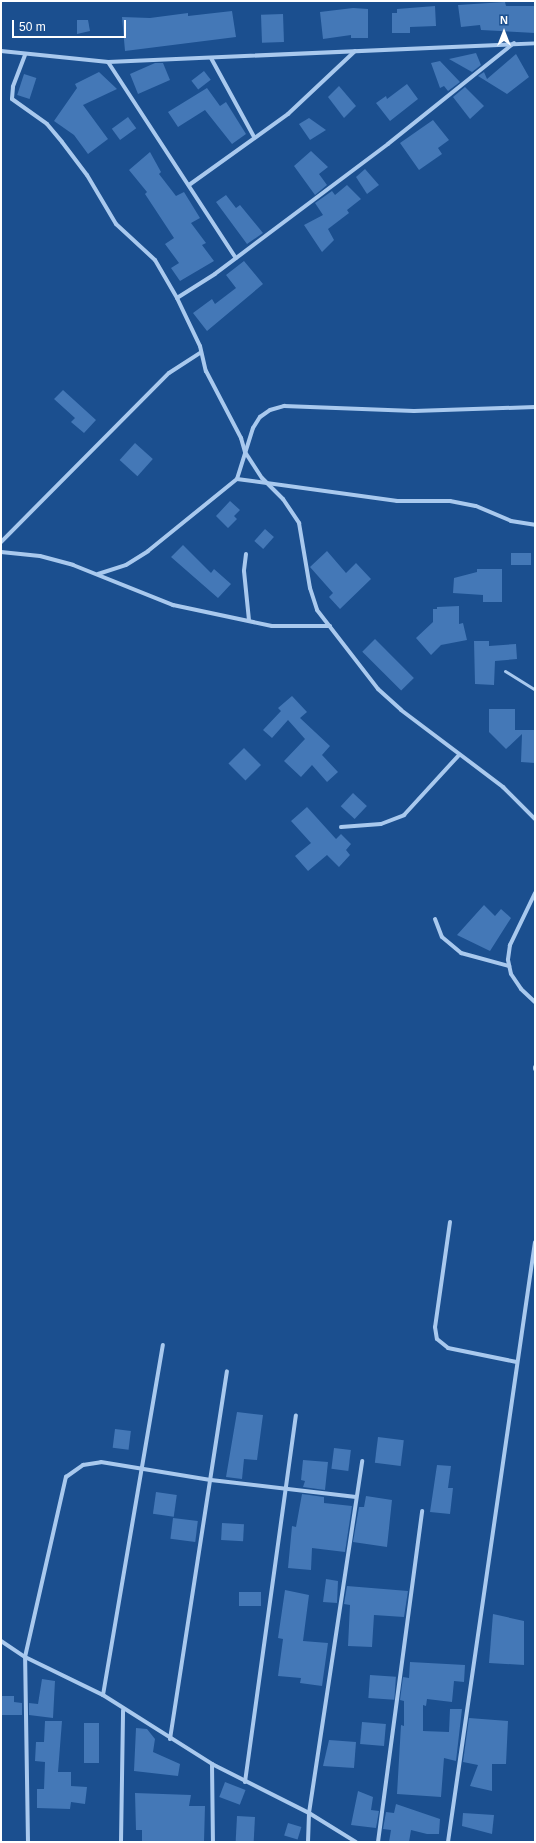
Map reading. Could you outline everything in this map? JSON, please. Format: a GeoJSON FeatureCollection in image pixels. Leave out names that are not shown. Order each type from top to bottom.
{"type":"FeatureCollection","features":[{"type":"Feature","properties":{"kind":"street"},"geometry":{"type":"LineString","coordinates":[[177,298],[236,258],[388,144],[514,43]]}},
{"type":"Feature","properties":{"kind":"street"},"geometry":{"type":"LineString","coordinates":[[1,51],[25,55],[108,62],[211,58],[267,53],[355,51],[535,43]]}},
{"type":"Feature","properties":{"kind":"street"},"geometry":{"type":"LineString","coordinates":[[189,185],[288,114],[355,51]]}},
{"type":"Feature","properties":{"kind":"street"},"geometry":{"type":"LineString","coordinates":[[25,55],[13,87],[12,99],[47,124],[87,175],[116,224],[155,260],[177,298],[201,352],[206,371],[241,438],[244,452],[262,478],[272,486],[299,523],[310,588],[317,610],[378,689],[459,755],[503,787],[535,819]]}},
{"type":"Feature","properties":{"kind":"street"},"geometry":{"type":"LineString","coordinates":[[211,58],[254,137]]}},
{"type":"Feature","properties":{"kind":"street"},"geometry":{"type":"LineString","coordinates":[[108,62],[236,258]]}},
{"type":"Feature","properties":{"kind":"street"},"geometry":{"type":"LineString","coordinates":[[1,542],[169,373],[201,352]]}},
{"type":"Feature","properties":{"kind":"street"},"geometry":{"type":"LineString","coordinates":[[98,574],[126,566],[148,551],[237,479],[244,452],[260,417],[270,410],[284,406],[460,411],[535,407]]}},
{"type":"Feature","properties":{"kind":"street"},"geometry":{"type":"LineString","coordinates":[[237,479],[272,486],[397,501],[450,501],[476,506],[511,521],[535,525]]}},
{"type":"Feature","properties":{"kind":"street"},"geometry":{"type":"LineString","coordinates":[[1,552],[40,556],[98,574],[141,594],[173,605],[272,626],[330,626]]}},
{"type":"Feature","properties":{"kind":"street"},"geometry":{"type":"LineString","coordinates":[[246,554],[244,572],[248,620]]}},
{"type":"Feature","properties":{"kind":"street"},"geometry":{"type":"LineString","coordinates":[[341,827],[381,824],[404,815],[459,755]]}},
{"type":"Feature","properties":{"kind":"street"},"geometry":{"type":"LineString","coordinates":[[535,893],[510,945],[509,966],[521,989],[535,1002]]}},
{"type":"Feature","properties":{"kind":"street"},"geometry":{"type":"LineString","coordinates":[[435,920],[442,937],[461,953],[509,966]]}},
{"type":"Feature","properties":{"kind":"street"},"geometry":{"type":"LineString","coordinates":[[450,1222],[435,1327],[436,1338],[448,1348],[517,1362]]}},
{"type":"Feature","properties":{"kind":"street"},"geometry":{"type":"LineString","coordinates":[[448,1842],[535,1242]]}},
{"type":"Feature","properties":{"kind":"street"},"geometry":{"type":"LineString","coordinates":[[103,1695],[163,1345]]}},
{"type":"Feature","properties":{"kind":"street"},"geometry":{"type":"LineString","coordinates":[[170,1738],[227,1371]]}},
{"type":"Feature","properties":{"kind":"street"},"geometry":{"type":"LineString","coordinates":[[245,1782],[296,1416]]}},
{"type":"Feature","properties":{"kind":"street"},"geometry":{"type":"LineString","coordinates":[[308,1842],[309,1813],[362,1461]]}},
{"type":"Feature","properties":{"kind":"street"},"geometry":{"type":"LineString","coordinates":[[28,1842],[25,1657],[66,1477],[83,1465],[102,1462],[142,1470],[211,1480],[356,1497]]}},
{"type":"Feature","properties":{"kind":"street"},"geometry":{"type":"LineString","coordinates":[[378,1842],[422,1511]]}},
{"type":"Feature","properties":{"kind":"street"},"geometry":{"type":"LineString","coordinates":[[1,1641],[25,1657],[103,1695],[123,1710],[212,1764],[309,1813],[356,1842]]}},
{"type":"Feature","properties":{"kind":"street"},"geometry":{"type":"LineString","coordinates":[[121,1842],[123,1710]]}},
{"type":"Feature","properties":{"kind":"street"},"geometry":{"type":"LineString","coordinates":[[212,1764],[213,1842]]}},
{"type":"Feature","properties":{"kind":"lane"},"geometry":{"type":"LineString","coordinates":[[505,671],[535,690]]}},
{"type":"Feature","properties":{"kind":"building"},"geometry":{"type":"Polygon","coordinates":[[[505,2],[506,6],[535,6],[535,33],[481,30],[480,25],[461,27],[458,5],[505,2]]]}},
{"type":"Feature","properties":{"kind":"building"},"geometry":{"type":"Polygon","coordinates":[[[435,6],[436,26],[410,27],[410,33],[392,33],[392,13],[397,13],[397,9],[435,6]]]}},
{"type":"Feature","properties":{"kind":"building"},"geometry":{"type":"Polygon","coordinates":[[[353,8],[368,9],[368,38],[351,38],[351,35],[323,39],[320,12],[353,8]]]}},
{"type":"Feature","properties":{"kind":"building"},"geometry":{"type":"Polygon","coordinates":[[[232,11],[236,37],[125,51],[122,17],[150,18],[188,13],[188,16],[232,11]]]}},
{"type":"Feature","properties":{"kind":"building"},"geometry":{"type":"Polygon","coordinates":[[[283,14],[284,42],[262,43],[261,15],[283,14]]]}},
{"type":"Feature","properties":{"kind":"building"},"geometry":{"type":"Polygon","coordinates":[[[77,20],[88,20],[90,31],[77,34],[77,20]]]}},
{"type":"Feature","properties":{"kind":"building"},"geometry":{"type":"Polygon","coordinates":[[[476,53],[481,65],[472,72],[449,59],[476,53]]]}},
{"type":"Feature","properties":{"kind":"building"},"geometry":{"type":"Polygon","coordinates":[[[516,54],[529,77],[507,94],[478,76],[484,72],[487,79],[516,54]]]}},
{"type":"Feature","properties":{"kind":"building"},"geometry":{"type":"Polygon","coordinates":[[[440,61],[460,82],[448,91],[444,86],[440,88],[431,63],[440,61]]]}},
{"type":"Feature","properties":{"kind":"building"},"geometry":{"type":"Polygon","coordinates":[[[155,63],[163,63],[170,80],[138,94],[130,74],[155,63]]]}},
{"type":"Feature","properties":{"kind":"building"},"geometry":{"type":"Polygon","coordinates":[[[204,71],[211,80],[198,90],[191,81],[204,71]]]}},
{"type":"Feature","properties":{"kind":"building"},"geometry":{"type":"Polygon","coordinates":[[[99,72],[117,89],[83,105],[108,139],[88,154],[74,135],[54,121],[77,88],[75,84],[99,72]]]}},
{"type":"Feature","properties":{"kind":"building"},"geometry":{"type":"Polygon","coordinates":[[[24,74],[36,78],[30,99],[17,95],[24,74]]]}},
{"type":"Feature","properties":{"kind":"building"},"geometry":{"type":"Polygon","coordinates":[[[407,84],[418,99],[390,121],[376,103],[386,96],[387,99],[407,84]]]}},
{"type":"Feature","properties":{"kind":"building"},"geometry":{"type":"Polygon","coordinates":[[[339,86],[356,106],[344,118],[328,97],[339,86]]]}},
{"type":"Feature","properties":{"kind":"building"},"geometry":{"type":"Polygon","coordinates":[[[465,87],[484,106],[470,119],[453,97],[465,87]]]}},
{"type":"Feature","properties":{"kind":"building"},"geometry":{"type":"Polygon","coordinates":[[[207,88],[220,106],[226,102],[246,134],[232,144],[205,110],[178,127],[168,112],[207,88]]]}},
{"type":"Feature","properties":{"kind":"building"},"geometry":{"type":"Polygon","coordinates":[[[128,117],[136,128],[120,140],[112,129],[128,117]]]}},
{"type":"Feature","properties":{"kind":"building"},"geometry":{"type":"Polygon","coordinates":[[[309,118],[326,130],[310,140],[299,124],[309,118]]]}},
{"type":"Feature","properties":{"kind":"building"},"geometry":{"type":"Polygon","coordinates":[[[433,120],[449,140],[438,148],[442,154],[419,170],[400,143],[433,120]]]}},
{"type":"Feature","properties":{"kind":"building"},"geometry":{"type":"Polygon","coordinates":[[[311,151],[328,167],[319,174],[327,185],[315,195],[294,166],[311,151]]]}},
{"type":"Feature","properties":{"kind":"building"},"geometry":{"type":"Polygon","coordinates":[[[150,152],[161,172],[159,174],[176,196],[184,192],[200,218],[191,223],[206,243],[202,245],[214,261],[180,281],[171,268],[179,263],[165,244],[174,238],[145,194],[147,192],[129,170],[150,152]]]}},
{"type":"Feature","properties":{"kind":"building"},"geometry":{"type":"Polygon","coordinates":[[[365,169],[379,185],[367,194],[356,177],[365,169]]]}},
{"type":"Feature","properties":{"kind":"building"},"geometry":{"type":"Polygon","coordinates":[[[347,185],[361,199],[347,210],[349,213],[328,229],[334,240],[322,252],[304,225],[323,215],[315,203],[332,191],[335,195],[347,185]]]}},
{"type":"Feature","properties":{"kind":"building"},"geometry":{"type":"Polygon","coordinates":[[[226,195],[236,208],[240,205],[263,233],[247,244],[216,202],[226,195]]]}},
{"type":"Feature","properties":{"kind":"building"},"geometry":{"type":"Polygon","coordinates":[[[244,261],[263,284],[207,331],[193,313],[212,299],[215,304],[236,288],[226,275],[244,261]]]}},
{"type":"Feature","properties":{"kind":"building"},"geometry":{"type":"Polygon","coordinates":[[[63,390],[96,420],[84,433],[71,422],[75,418],[54,399],[63,390]]]}},
{"type":"Feature","properties":{"kind":"building"},"geometry":{"type":"Polygon","coordinates":[[[135,443],[153,459],[137,476],[120,460],[135,443]]]}},
{"type":"Feature","properties":{"kind":"building"},"geometry":{"type":"Polygon","coordinates":[[[230,501],[240,510],[234,516],[237,519],[228,528],[216,516],[230,501]]]}},
{"type":"Feature","properties":{"kind":"building"},"geometry":{"type":"Polygon","coordinates":[[[265,529],[274,537],[263,549],[254,541],[265,529]]]}},
{"type":"Feature","properties":{"kind":"building"},"geometry":{"type":"Polygon","coordinates":[[[183,545],[211,573],[214,569],[231,584],[218,598],[171,557],[183,545]]]}},
{"type":"Feature","properties":{"kind":"building"},"geometry":{"type":"Polygon","coordinates":[[[327,551],[346,573],[356,563],[371,579],[340,609],[329,597],[333,593],[310,567],[327,551]]]}},
{"type":"Feature","properties":{"kind":"building"},"geometry":{"type":"Polygon","coordinates":[[[511,553],[531,553],[531,565],[511,565],[511,553]]]}},
{"type":"Feature","properties":{"kind":"building"},"geometry":{"type":"Polygon","coordinates":[[[477,569],[502,569],[502,602],[483,602],[483,595],[453,593],[454,578],[477,572],[477,569]]]}},
{"type":"Feature","properties":{"kind":"building"},"geometry":{"type":"Polygon","coordinates":[[[459,606],[459,624],[463,623],[467,640],[441,645],[431,655],[416,638],[433,622],[433,609],[437,609],[437,607],[459,606]]]}},
{"type":"Feature","properties":{"kind":"building"},"geometry":{"type":"Polygon","coordinates":[[[375,639],[414,678],[401,691],[362,652],[375,639]]]}},
{"type":"Feature","properties":{"kind":"building"},"geometry":{"type":"Polygon","coordinates":[[[474,641],[489,641],[489,646],[516,644],[517,659],[495,661],[494,685],[475,684],[474,641]]]}},
{"type":"Feature","properties":{"kind":"building"},"geometry":{"type":"Polygon","coordinates":[[[292,696],[307,712],[300,718],[330,746],[322,755],[338,772],[327,782],[312,765],[301,777],[284,761],[305,739],[288,720],[272,738],[263,730],[281,711],[278,708],[292,696]]]}},
{"type":"Feature","properties":{"kind":"building"},"geometry":{"type":"Polygon","coordinates":[[[489,709],[515,709],[515,730],[535,730],[535,763],[521,762],[522,734],[506,749],[489,732],[489,709]]]}},
{"type":"Feature","properties":{"kind":"building"},"geometry":{"type":"Polygon","coordinates":[[[244,748],[261,765],[245,781],[228,764],[244,748]]]}},
{"type":"Feature","properties":{"kind":"building"},"geometry":{"type":"Polygon","coordinates":[[[353,793],[367,806],[355,819],[341,806],[353,793]]]}},
{"type":"Feature","properties":{"kind":"building"},"geometry":{"type":"Polygon","coordinates":[[[307,807],[336,839],[341,834],[351,844],[346,850],[350,855],[339,867],[327,855],[308,871],[295,856],[311,843],[291,821],[307,807]]]}},
{"type":"Feature","properties":{"kind":"building"},"geometry":{"type":"Polygon","coordinates":[[[484,905],[495,916],[501,909],[511,918],[490,951],[457,935],[484,905]]]}},
{"type":"Feature","properties":{"kind":"building"},"geometry":{"type":"Polygon","coordinates":[[[237,1412],[263,1415],[257,1460],[244,1459],[242,1479],[226,1477],[237,1412]]]}},
{"type":"Feature","properties":{"kind":"building"},"geometry":{"type":"Polygon","coordinates":[[[115,1429],[131,1431],[129,1450],[113,1448],[115,1429]]]}},
{"type":"Feature","properties":{"kind":"building"},"geometry":{"type":"Polygon","coordinates":[[[378,1437],[404,1440],[401,1466],[375,1463],[378,1437]]]}},
{"type":"Feature","properties":{"kind":"building"},"geometry":{"type":"Polygon","coordinates":[[[334,1448],[351,1450],[348,1471],[331,1469],[334,1448]]]}},
{"type":"Feature","properties":{"kind":"building"},"geometry":{"type":"Polygon","coordinates":[[[303,1460],[328,1462],[325,1490],[303,1487],[305,1481],[301,1480],[303,1460]]]}},
{"type":"Feature","properties":{"kind":"building"},"geometry":{"type":"Polygon","coordinates":[[[437,1465],[451,1466],[448,1488],[453,1488],[450,1514],[430,1512],[437,1465]]]}},
{"type":"Feature","properties":{"kind":"building"},"geometry":{"type":"Polygon","coordinates":[[[156,1492],[177,1495],[174,1517],[153,1514],[156,1492]]]}},
{"type":"Feature","properties":{"kind":"building"},"geometry":{"type":"Polygon","coordinates":[[[302,1494],[324,1497],[324,1503],[352,1506],[345,1552],[312,1548],[311,1570],[288,1568],[292,1526],[296,1527],[302,1494]]]}},
{"type":"Feature","properties":{"kind":"building"},"geometry":{"type":"Polygon","coordinates":[[[366,1496],[392,1500],[387,1547],[353,1542],[359,1507],[364,1507],[366,1496]]]}},
{"type":"Feature","properties":{"kind":"building"},"geometry":{"type":"Polygon","coordinates":[[[173,1518],[198,1521],[195,1542],[170,1539],[173,1518]]]}},
{"type":"Feature","properties":{"kind":"building"},"geometry":{"type":"Polygon","coordinates":[[[222,1523],[244,1524],[243,1541],[221,1540],[222,1523]]]}},
{"type":"Feature","properties":{"kind":"building"},"geometry":{"type":"Polygon","coordinates":[[[326,1579],[338,1581],[337,1603],[323,1602],[326,1579]]]}},
{"type":"Feature","properties":{"kind":"building"},"geometry":{"type":"Polygon","coordinates":[[[347,1586],[408,1591],[404,1617],[374,1615],[372,1647],[348,1646],[350,1605],[344,1604],[347,1586]]]}},
{"type":"Feature","properties":{"kind":"building"},"geometry":{"type":"Polygon","coordinates":[[[285,1590],[309,1595],[303,1641],[328,1643],[322,1686],[300,1683],[301,1678],[278,1676],[283,1639],[278,1638],[285,1590]]]}},
{"type":"Feature","properties":{"kind":"building"},"geometry":{"type":"Polygon","coordinates":[[[239,1592],[261,1592],[261,1606],[239,1606],[239,1592]]]}},
{"type":"Feature","properties":{"kind":"building"},"geometry":{"type":"Polygon","coordinates":[[[493,1614],[524,1621],[524,1665],[489,1663],[493,1614]]]}},
{"type":"Feature","properties":{"kind":"building"},"geometry":{"type":"Polygon","coordinates":[[[410,1662],[465,1665],[464,1682],[454,1681],[452,1702],[427,1699],[426,1706],[423,1705],[423,1731],[449,1732],[450,1709],[462,1709],[456,1761],[444,1758],[441,1797],[397,1794],[401,1725],[404,1726],[404,1701],[400,1700],[403,1677],[409,1678],[410,1662]]]}},
{"type":"Feature","properties":{"kind":"building"},"geometry":{"type":"Polygon","coordinates":[[[370,1675],[396,1677],[394,1700],[368,1698],[370,1675]]]}},
{"type":"Feature","properties":{"kind":"building"},"geometry":{"type":"Polygon","coordinates":[[[42,1679],[55,1681],[53,1718],[29,1715],[29,1703],[38,1704],[42,1679]]]}},
{"type":"Feature","properties":{"kind":"building"},"geometry":{"type":"Polygon","coordinates":[[[1,1696],[14,1696],[14,1702],[22,1703],[22,1715],[1,1715],[1,1696]]]}},
{"type":"Feature","properties":{"kind":"building"},"geometry":{"type":"Polygon","coordinates":[[[469,1718],[508,1721],[506,1764],[492,1764],[492,1791],[470,1786],[478,1765],[463,1762],[469,1718]]]}},
{"type":"Feature","properties":{"kind":"building"},"geometry":{"type":"Polygon","coordinates":[[[45,1721],[62,1721],[58,1772],[71,1772],[71,1786],[87,1787],[85,1804],[71,1802],[70,1809],[37,1808],[37,1789],[44,1789],[45,1762],[35,1761],[36,1742],[44,1742],[45,1721]]]}},
{"type":"Feature","properties":{"kind":"building"},"geometry":{"type":"Polygon","coordinates":[[[362,1722],[386,1724],[384,1746],[360,1744],[362,1722]]]}},
{"type":"Feature","properties":{"kind":"building"},"geometry":{"type":"Polygon","coordinates":[[[84,1723],[99,1723],[99,1763],[84,1763],[84,1723]]]}},
{"type":"Feature","properties":{"kind":"building"},"geometry":{"type":"Polygon","coordinates":[[[136,1728],[147,1729],[155,1739],[153,1752],[180,1764],[178,1776],[134,1771],[136,1728]]]}},
{"type":"Feature","properties":{"kind":"building"},"geometry":{"type":"Polygon","coordinates":[[[329,1740],[356,1742],[354,1768],[323,1766],[329,1740]]]}},
{"type":"Feature","properties":{"kind":"building"},"geometry":{"type":"Polygon","coordinates":[[[225,1782],[246,1790],[240,1805],[219,1797],[225,1782]]]}},
{"type":"Feature","properties":{"kind":"building"},"geometry":{"type":"Polygon","coordinates":[[[358,1791],[373,1797],[371,1810],[379,1811],[376,1828],[351,1825],[358,1791]]]}},
{"type":"Feature","properties":{"kind":"building"},"geometry":{"type":"Polygon","coordinates":[[[135,1793],[191,1795],[189,1806],[205,1806],[204,1842],[142,1842],[142,1830],[136,1830],[135,1793]]]}},
{"type":"Feature","properties":{"kind":"building"},"geometry":{"type":"Polygon","coordinates":[[[396,1804],[440,1819],[439,1834],[427,1834],[411,1830],[409,1842],[389,1842],[391,1830],[383,1829],[386,1812],[394,1813],[396,1804]]]}},
{"type":"Feature","properties":{"kind":"building"},"geometry":{"type":"Polygon","coordinates":[[[463,1813],[494,1815],[492,1834],[462,1826],[463,1813]]]}},
{"type":"Feature","properties":{"kind":"building"},"geometry":{"type":"Polygon","coordinates":[[[237,1816],[255,1817],[254,1842],[236,1842],[237,1816]]]}},
{"type":"Feature","properties":{"kind":"building"},"geometry":{"type":"Polygon","coordinates":[[[288,1823],[301,1827],[298,1840],[284,1835],[288,1823]]]}}]}
